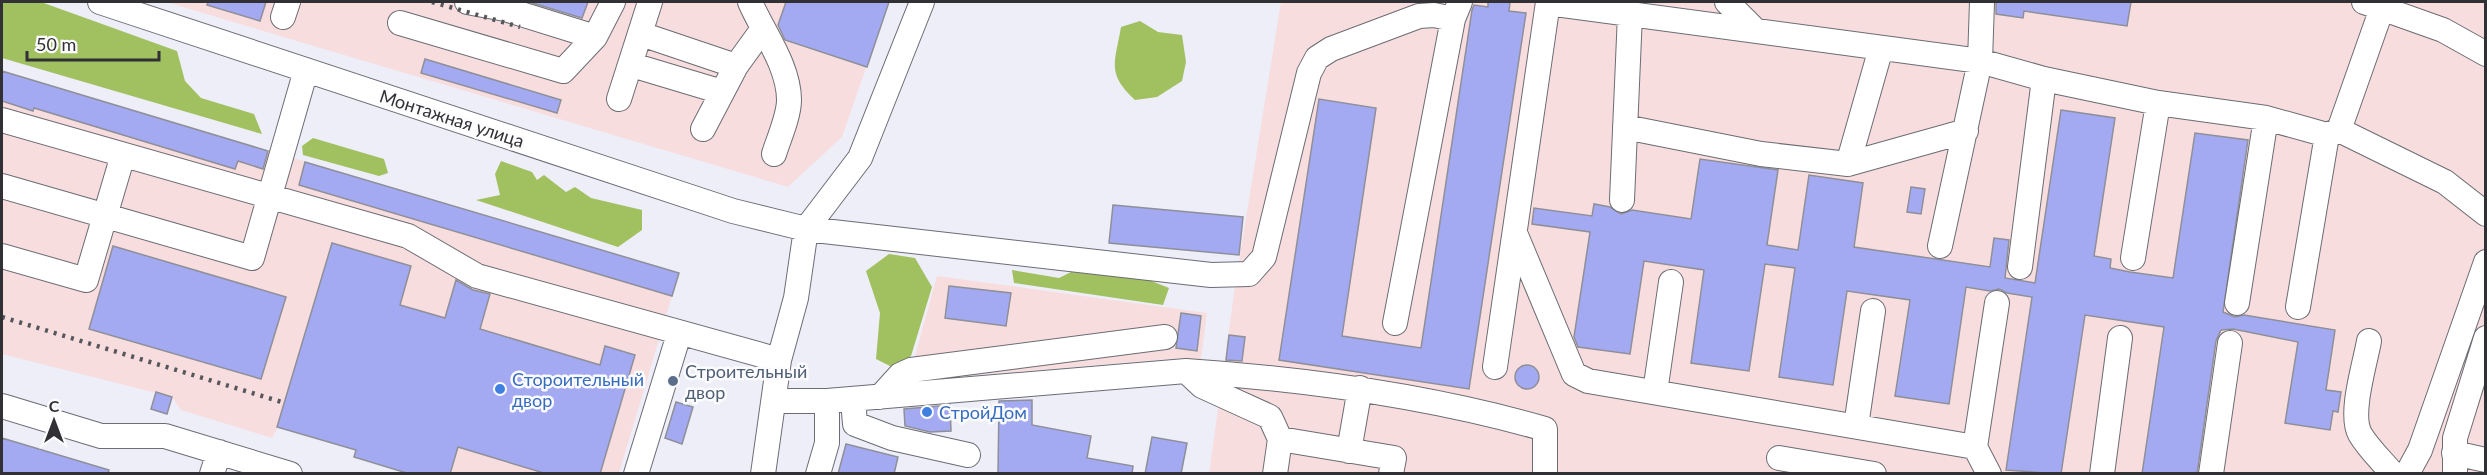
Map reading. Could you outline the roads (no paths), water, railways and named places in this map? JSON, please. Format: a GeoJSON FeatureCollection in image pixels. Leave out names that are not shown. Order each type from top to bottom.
{"type":"FeatureCollection","features":[{"type":"Feature","properties":{"kind":"street","name":"Монтажная улица"},"geometry":{"type":"LineString","coordinates":[[100,2],[734,210],[806,229],[1211,275],[1249,274],[1264,257],[1309,73],[1317,58],[1331,49],[1419,16],[1456,10]]}},
{"type":"Feature","properties":{"kind":"street"},"geometry":{"type":"LineString","coordinates":[[400,23],[563,71],[595,37],[612,2]]}},
{"type":"Feature","properties":{"kind":"street"},"geometry":{"type":"LineString","coordinates":[[619,99],[632,65],[650,2]]}},
{"type":"Feature","properties":{"kind":"street"},"geometry":{"type":"LineString","coordinates":[[750,2],[762,30],[782,65],[789,101],[774,154]]}},
{"type":"Feature","properties":{"kind":"street"},"geometry":{"type":"LineString","coordinates":[[763,474],[779,360],[796,298],[806,229],[860,158],[922,2]]}},
{"type":"Feature","properties":{"kind":"street"},"geometry":{"type":"LineString","coordinates":[[1495,367],[1548,2],[1980,61],[2044,79],[2158,103],[2266,118],[2333,132],[2445,182],[2486,214]]}},
{"type":"Feature","properties":{"kind":"street"},"geometry":{"type":"LineString","coordinates":[[1727,2],[1756,31]]}},
{"type":"Feature","properties":{"kind":"street"},"geometry":{"type":"LineString","coordinates":[[1940,246],[1980,61],[1983,2]]}},
{"type":"Feature","properties":{"kind":"street"},"geometry":{"type":"LineString","coordinates":[[477,3],[505,9],[595,37]]}},
{"type":"Feature","properties":{"kind":"street"},"geometry":{"type":"LineString","coordinates":[[2298,307],[2333,132],[2373,5],[2443,30],[2486,54]]}},
{"type":"Feature","properties":{"kind":"street"},"geometry":{"type":"LineString","coordinates":[[1395,323],[1456,10]]}},
{"type":"Feature","properties":{"kind":"street"},"geometry":{"type":"LineString","coordinates":[[1622,200],[1630,14]]}},
{"type":"Feature","properties":{"kind":"street"},"geometry":{"type":"LineString","coordinates":[[703,129],[736,66],[762,30]]}},
{"type":"Feature","properties":{"kind":"street"},"geometry":{"type":"LineString","coordinates":[[641,34],[736,66]]}},
{"type":"Feature","properties":{"kind":"street"},"geometry":{"type":"LineString","coordinates":[[1848,165],[1881,48]]}},
{"type":"Feature","properties":{"kind":"street"},"geometry":{"type":"LineString","coordinates":[[632,65],[722,92]]}},
{"type":"Feature","properties":{"kind":"street"},"geometry":{"type":"LineString","coordinates":[[2,186],[252,258],[306,70]]}},
{"type":"Feature","properties":{"kind":"street"},"geometry":{"type":"LineString","coordinates":[[2020,267],[2044,79]]}},
{"type":"Feature","properties":{"kind":"street"},"geometry":{"type":"LineString","coordinates":[[2133,258],[2158,103]]}},
{"type":"Feature","properties":{"kind":"street"},"geometry":{"type":"LineString","coordinates":[[2237,303],[2266,118]]}},
{"type":"Feature","properties":{"kind":"street"},"geometry":{"type":"LineString","coordinates":[[2,120],[408,236],[477,276],[779,360]]}},
{"type":"Feature","properties":{"kind":"street"},"geometry":{"type":"LineString","coordinates":[[1625,127],[1761,154],[1848,165],[1966,131]]}},
{"type":"Feature","properties":{"kind":"street"},"geometry":{"type":"LineString","coordinates":[[2,256],[86,280],[123,155]]}},
{"type":"Feature","properties":{"kind":"street"},"geometry":{"type":"LineString","coordinates":[[1515,233],[1574,374],[1588,381],[1975,447]]}},
{"type":"Feature","properties":{"kind":"street"},"geometry":{"type":"LineString","coordinates":[[2407,474],[2420,450],[2486,262]]}},
{"type":"Feature","properties":{"kind":"street"},"geometry":{"type":"LineString","coordinates":[[1655,392],[1671,282]]}},
{"type":"Feature","properties":{"kind":"street"},"geometry":{"type":"LineString","coordinates":[[1989,474],[1975,447],[1997,303]]}},
{"type":"Feature","properties":{"kind":"street"},"geometry":{"type":"LineString","coordinates":[[1856,426],[1873,311]]}},
{"type":"Feature","properties":{"kind":"street"},"geometry":{"type":"LineString","coordinates":[[636,474],[679,334]]}},
{"type":"Feature","properties":{"kind":"street"},"geometry":{"type":"LineString","coordinates":[[880,397],[900,375],[911,370],[1165,337]]}},
{"type":"Feature","properties":{"kind":"street"},"geometry":{"type":"LineString","coordinates":[[2102,474],[2120,338]]}},
{"type":"Feature","properties":{"kind":"street"},"geometry":{"type":"LineString","coordinates":[[2486,338],[2457,427],[2455,463],[2486,460]]}},
{"type":"Feature","properties":{"kind":"street"},"geometry":{"type":"LineString","coordinates":[[2369,341],[2356,414],[2357,427],[2393,474]]}},
{"type":"Feature","properties":{"kind":"street"},"geometry":{"type":"LineString","coordinates":[[2211,474],[2230,343]]}},
{"type":"Feature","properties":{"kind":"street"},"geometry":{"type":"LineString","coordinates":[[775,401],[854,399],[1186,370],[1360,388],[1545,429],[1545,474]]}},
{"type":"Feature","properties":{"kind":"street"},"geometry":{"type":"LineString","coordinates":[[1186,370],[1202,386],[1270,417],[1280,439],[1275,474]]}},
{"type":"Feature","properties":{"kind":"street"},"geometry":{"type":"LineString","coordinates":[[1349,451],[1360,388]]}},
{"type":"Feature","properties":{"kind":"street"},"geometry":{"type":"LineString","coordinates":[[854,399],[855,424],[892,438],[968,455]]}},
{"type":"Feature","properties":{"kind":"street"},"geometry":{"type":"LineString","coordinates":[[818,474],[827,443],[827,401]]}},
{"type":"Feature","properties":{"kind":"street"},"geometry":{"type":"LineString","coordinates":[[2,406],[101,436],[165,436],[215,463],[290,474]]}},
{"type":"Feature","properties":{"kind":"street"},"geometry":{"type":"LineString","coordinates":[[1280,439],[1394,459],[1391,474]]}},
{"type":"Feature","properties":{"kind":"street"},"geometry":{"type":"LineString","coordinates":[[1779,458],[1874,474]]}},
{"type":"Feature","properties":{"kind":"railway"},"geometry":{"type":"LineString","coordinates":[[432,2],[520,27]]}},
{"type":"Feature","properties":{"kind":"railway"},"geometry":{"type":"LineString","coordinates":[[2,317],[285,403]]}},
{"type":"Feature","properties":{"kind":"place","name":"Строительный двор"},"geometry":{"type":"Point","coordinates":[673,381]}},
{"type":"Feature","properties":{"kind":"place","name":"Стороительный двор"},"geometry":{"type":"Point","coordinates":[500,389]}},
{"type":"Feature","properties":{"kind":"place","name":"СтройДом"},"geometry":{"type":"Point","coordinates":[927,412]}}]}
